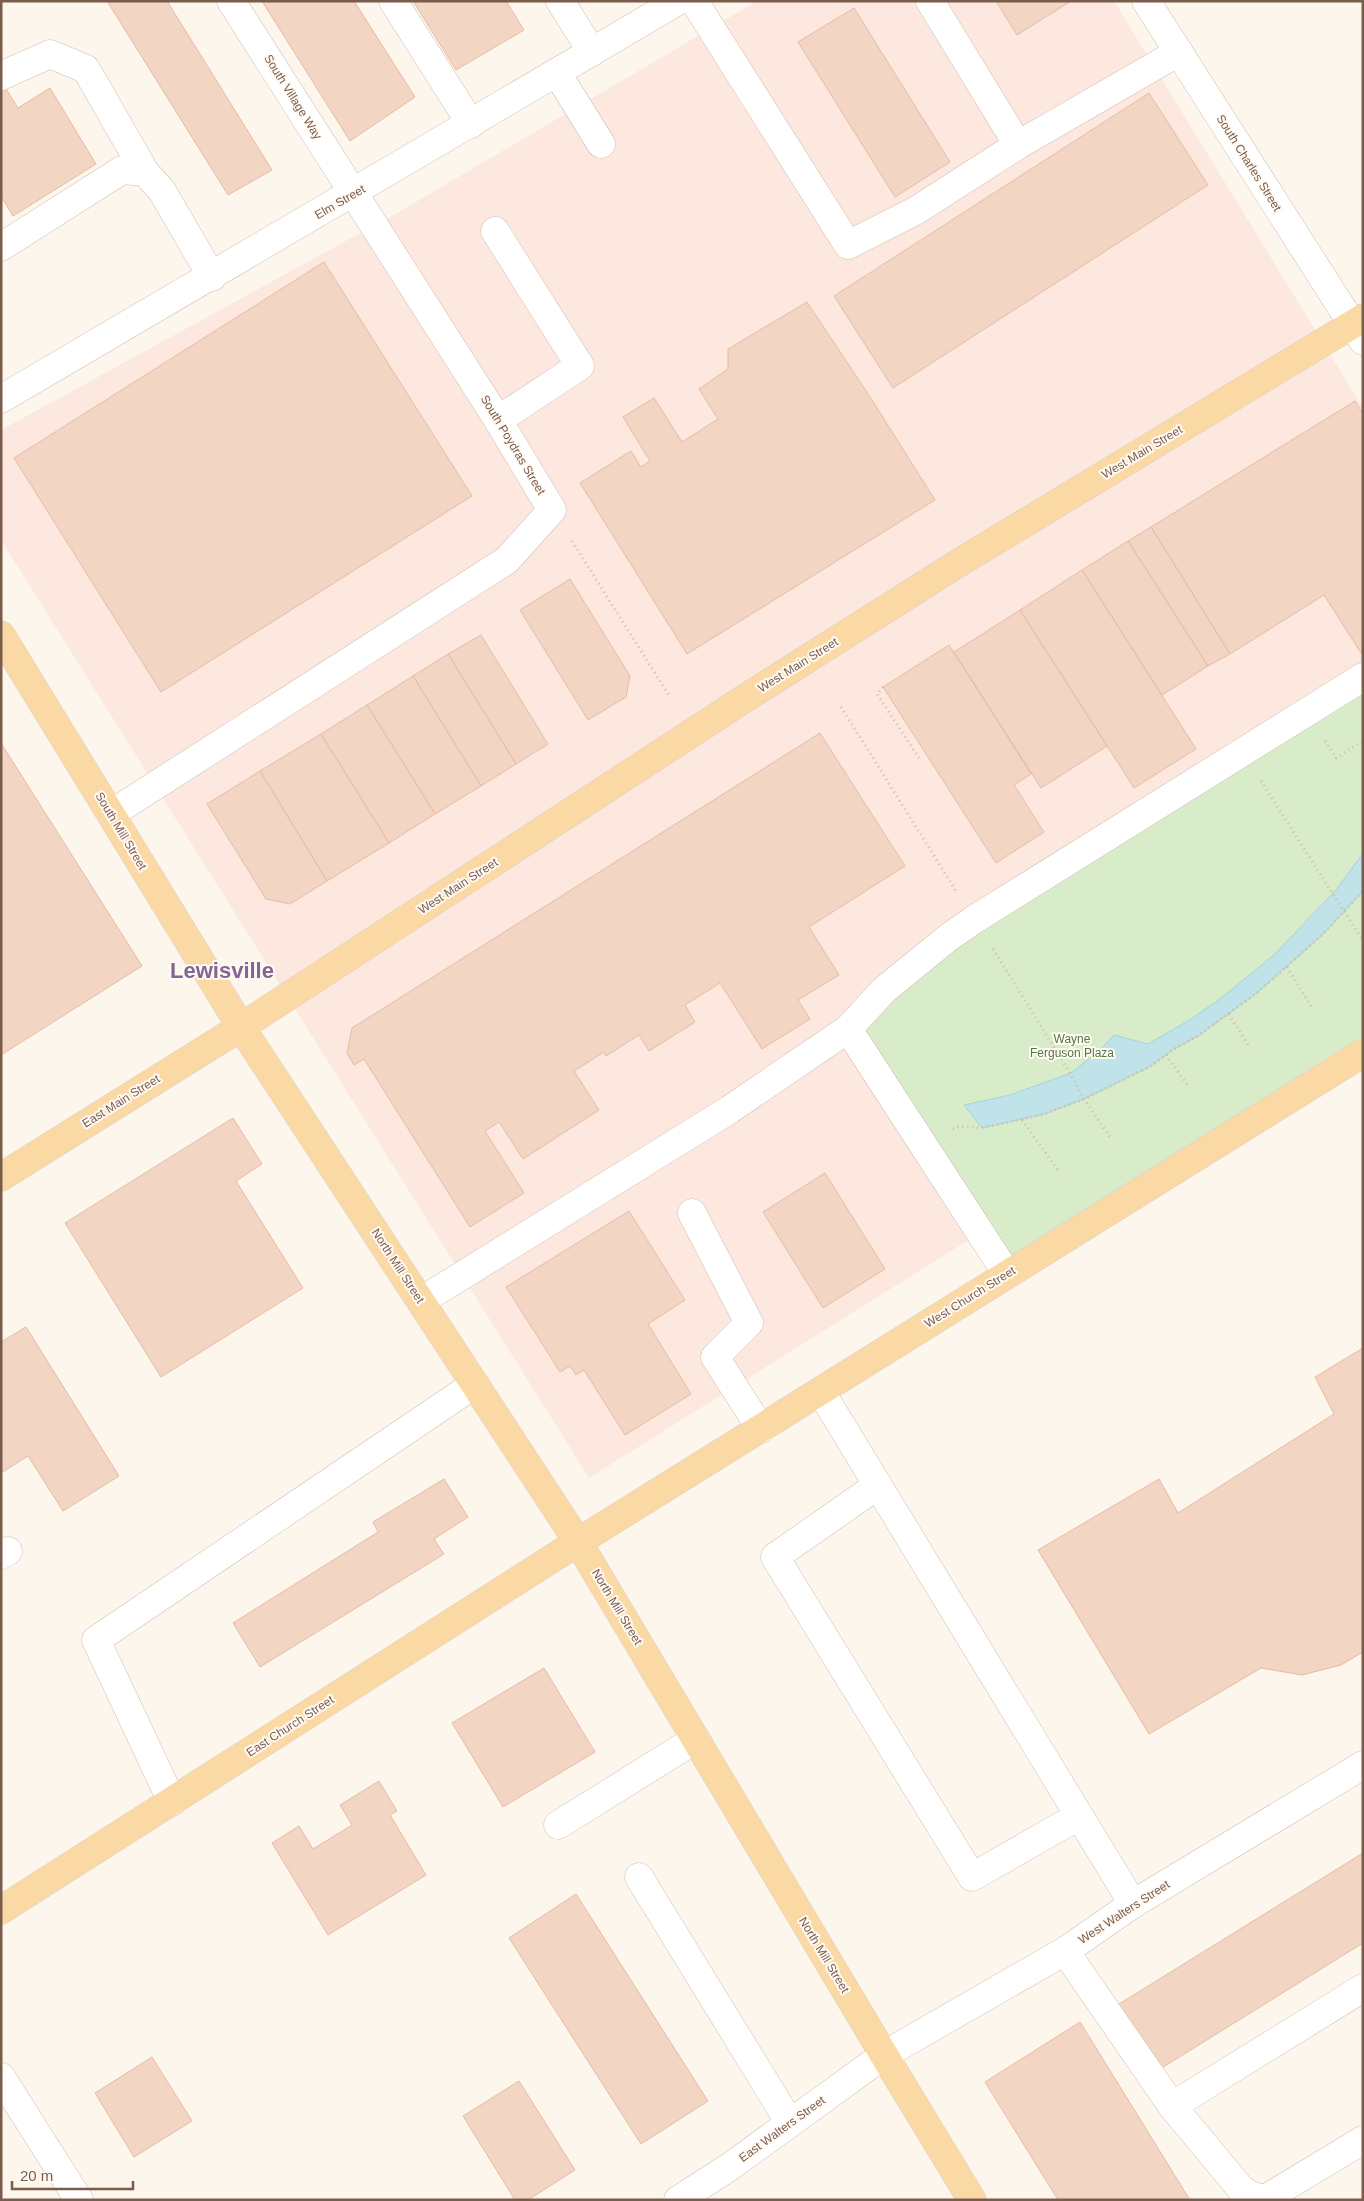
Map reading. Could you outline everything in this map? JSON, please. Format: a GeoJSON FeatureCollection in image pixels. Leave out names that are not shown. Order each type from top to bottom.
{"type":"FeatureCollection","features":[{"type":"Feature","properties":{"kind":"main road","name":"West Main Street"},"geometry":{"type":"LineString","coordinates":[[241,1027],[714,719],[948,570],[1359,328]]}},
{"type":"Feature","properties":{"kind":"main road","name":"South Mill Street"},"geometry":{"type":"LineString","coordinates":[[1,635],[241,1027]]}},
{"type":"Feature","properties":{"kind":"main road","name":"East Main Street"},"geometry":{"type":"LineString","coordinates":[[1,1177],[241,1027]]}},
{"type":"Feature","properties":{"kind":"main road","name":"North Mill Street"},"geometry":{"type":"LineString","coordinates":[[241,1027],[578,1542],[972,2200]]}},
{"type":"Feature","properties":{"kind":"main road","name":"West Church Street"},"geometry":{"type":"LineString","coordinates":[[578,1542],[1363,1053]]}},
{"type":"Feature","properties":{"kind":"main road","name":"East Church Street"},"geometry":{"type":"LineString","coordinates":[[1,1910],[578,1542]]}},
{"type":"Feature","properties":{"kind":"street","name":"South Village Way"},"geometry":{"type":"LineString","coordinates":[[231,1],[354,194]]}},
{"type":"Feature","properties":{"kind":"street"},"geometry":{"type":"LineString","coordinates":[[393,1],[471,124]]}},
{"type":"Feature","properties":{"kind":"street"},"geometry":{"type":"LineString","coordinates":[[560,1],[592,52]]}},
{"type":"Feature","properties":{"kind":"street","name":"Elm Street"},"geometry":{"type":"LineString","coordinates":[[1,400],[354,194],[678,1]]}},
{"type":"Feature","properties":{"kind":"street"},"geometry":{"type":"LineString","coordinates":[[694,1],[848,245],[917,210],[1018,145],[1179,52]]}},
{"type":"Feature","properties":{"kind":"street"},"geometry":{"type":"LineString","coordinates":[[930,1],[1018,145]]}},
{"type":"Feature","properties":{"kind":"street","name":"South Charles Street"},"geometry":{"type":"LineString","coordinates":[[1146,1],[1359,328]]}},
{"type":"Feature","properties":{"kind":"street"},"geometry":{"type":"LineString","coordinates":[[1,76],[50,54],[86,69],[146,172],[162,191],[212,277]]}},
{"type":"Feature","properties":{"kind":"street"},"geometry":{"type":"LineString","coordinates":[[557,73],[601,144]]}},
{"type":"Feature","properties":{"kind":"street"},"geometry":{"type":"LineString","coordinates":[[1,247],[122,170],[146,172]]}},
{"type":"Feature","properties":{"kind":"street","name":"South Poydras Street"},"geometry":{"type":"LineString","coordinates":[[354,194],[498,420],[552,510]]}},
{"type":"Feature","properties":{"kind":"street"},"geometry":{"type":"LineString","coordinates":[[495,231],[580,366],[498,420]]}},
{"type":"Feature","properties":{"kind":"street"},"geometry":{"type":"LineString","coordinates":[[111,814],[507,560],[552,510]]}},
{"type":"Feature","properties":{"kind":"street"},"geometry":{"type":"LineString","coordinates":[[421,1301],[729,1110],[848,1029],[884,990],[949,937],[1363,677]]}},
{"type":"Feature","properties":{"kind":"street"},"geometry":{"type":"LineString","coordinates":[[848,1029],[1007,1274]]}},
{"type":"Feature","properties":{"kind":"street"},"geometry":{"type":"LineString","coordinates":[[692,1213],[749,1323],[715,1357],[761,1429]]}},
{"type":"Feature","properties":{"kind":"street"},"geometry":{"type":"LineString","coordinates":[[172,1802],[96,1640],[475,1384]]}},
{"type":"Feature","properties":{"kind":"street"},"geometry":{"type":"LineString","coordinates":[[821,1392],[1133,1904]]}},
{"type":"Feature","properties":{"kind":"street"},"geometry":{"type":"LineString","coordinates":[[878,1485],[775,1557],[972,1877],[1079,1816]]}},
{"type":"Feature","properties":{"kind":"street"},"geometry":{"type":"LineString","coordinates":[[558,1825],[696,1739]]}},
{"type":"Feature","properties":{"kind":"street","name":"West Walters Street"},"geometry":{"type":"LineString","coordinates":[[884,2055],[1065,1951],[1133,1904],[1363,1765]]}},
{"type":"Feature","properties":{"kind":"street"},"geometry":{"type":"LineString","coordinates":[[639,1877],[790,2123]]}},
{"type":"Feature","properties":{"kind":"street"},"geometry":{"type":"LineString","coordinates":[[1065,1951],[1172,2106],[1241,2189],[1252,2196],[1265,2199],[1363,2140]]}},
{"type":"Feature","properties":{"kind":"street"},"geometry":{"type":"LineString","coordinates":[[1172,2106],[1363,1988]]}},
{"type":"Feature","properties":{"kind":"street","name":"East Walters Street"},"geometry":{"type":"LineString","coordinates":[[678,2200],[728,2168],[884,2055]]}},
{"type":"Feature","properties":{"kind":"street"},"geometry":{"type":"LineString","coordinates":[[1,2078],[80,2200]]}},
{"type":"Feature","properties":{"kind":"path"},"geometry":{"type":"LineString","coordinates":[[552,510],[670,698]]}},
{"type":"Feature","properties":{"kind":"path"},"geometry":{"type":"LineString","coordinates":[[883,687],[877,694],[919,758]]}},
{"type":"Feature","properties":{"kind":"path"},"geometry":{"type":"LineString","coordinates":[[841,707],[958,895]]}},
{"type":"Feature","properties":{"kind":"path"},"geometry":{"type":"LineString","coordinates":[[1242,754],[1363,941]]}},
{"type":"Feature","properties":{"kind":"path"},"geometry":{"type":"LineString","coordinates":[[945,1132],[960,1126],[982,1128],[1022,1120],[1084,1099],[1149,1067],[1228,1014],[1287,967],[1363,891]]}},
{"type":"Feature","properties":{"kind":"path"},"geometry":{"type":"LineString","coordinates":[[992,948],[1070,1073],[1084,1099],[1110,1137]]}},
{"type":"Feature","properties":{"kind":"path"},"geometry":{"type":"LineString","coordinates":[[1287,967],[1313,1009]]}},
{"type":"Feature","properties":{"kind":"path"},"geometry":{"type":"LineString","coordinates":[[1228,1014],[1250,1048]]}},
{"type":"Feature","properties":{"kind":"path"},"geometry":{"type":"LineString","coordinates":[[1166,1056],[1189,1087]]}},
{"type":"Feature","properties":{"kind":"path"},"geometry":{"type":"LineString","coordinates":[[1022,1120],[1058,1170]]}},
{"type":"Feature","properties":{"kind":"shaded area"},"geometry":{"type":"Polygon","coordinates":[[[757,1],[1114,1],[1363,408],[1363,993],[589,1478],[1,540],[1,430],[404,209],[757,1]]]}},
{"type":"Feature","properties":{"kind":"green space","name":"Wayne Ferguson Plaza"},"geometry":{"type":"Polygon","coordinates":[[[1363,677],[1363,1052],[1007,1274],[848,1029],[884,990],[1363,677]]]}},
{"type":"Feature","properties":{"kind":"water"},"geometry":{"type":"Polygon","coordinates":[[[1363,853],[1363,891],[1322,935],[1258,992],[1198,1036],[1174,1049],[1149,1067],[1084,1099],[1044,1114],[982,1128],[964,1105],[1010,1095],[1071,1073],[1101,1049],[1114,1035],[1148,1044],[1188,1021],[1220,999],[1275,954],[1336,890],[1363,853]]]}},
{"type":"Feature","properties":{"kind":"building"},"geometry":{"type":"Polygon","coordinates":[[[107,1],[167,1],[272,170],[228,195],[107,1]]]}},
{"type":"Feature","properties":{"kind":"building"},"geometry":{"type":"Polygon","coordinates":[[[262,1],[354,1],[415,97],[350,141],[262,1]]]}},
{"type":"Feature","properties":{"kind":"building"},"geometry":{"type":"Polygon","coordinates":[[[413,1],[506,1],[524,30],[456,70],[413,1]]]}},
{"type":"Feature","properties":{"kind":"building"},"geometry":{"type":"Polygon","coordinates":[[[996,1],[1071,1],[1017,35],[996,1]]]}},
{"type":"Feature","properties":{"kind":"building"},"geometry":{"type":"Polygon","coordinates":[[[854,8],[950,162],[895,197],[798,42],[854,8]]]}},
{"type":"Feature","properties":{"kind":"building"},"geometry":{"type":"Polygon","coordinates":[[[1,81],[18,108],[50,88],[96,164],[13,216],[1,196],[1,81]]]}},
{"type":"Feature","properties":{"kind":"building"},"geometry":{"type":"Polygon","coordinates":[[[1149,93],[1208,185],[893,388],[834,296],[1149,93]]]}},
{"type":"Feature","properties":{"kind":"building"},"geometry":{"type":"Polygon","coordinates":[[[324,262],[472,496],[161,692],[14,458],[324,262]]]}},
{"type":"Feature","properties":{"kind":"building"},"geometry":{"type":"Polygon","coordinates":[[[807,302],[935,500],[687,654],[580,483],[631,451],[641,467],[650,461],[623,417],[654,398],[682,442],[718,419],[699,389],[728,369],[728,349],[807,302]]]}},
{"type":"Feature","properties":{"kind":"building"},"geometry":{"type":"Polygon","coordinates":[[[1355,401],[1363,414],[1363,656],[1324,595],[1230,654],[1151,527],[1355,401]]]}},
{"type":"Feature","properties":{"kind":"building"},"geometry":{"type":"Polygon","coordinates":[[[1151,527],[1230,654],[1208,666],[1128,541],[1151,527]]]}},
{"type":"Feature","properties":{"kind":"building"},"geometry":{"type":"Polygon","coordinates":[[[1128,541],[1208,666],[1162,695],[1082,570],[1128,541]]]}},
{"type":"Feature","properties":{"kind":"building"},"geometry":{"type":"Polygon","coordinates":[[[1082,570],[1196,749],[1134,788],[1020,610],[1082,570]]]}},
{"type":"Feature","properties":{"kind":"building"},"geometry":{"type":"Polygon","coordinates":[[[570,579],[630,676],[626,697],[588,720],[520,610],[570,579]]]}},
{"type":"Feature","properties":{"kind":"building"},"geometry":{"type":"Polygon","coordinates":[[[1020,610],[1107,746],[1041,788],[954,652],[1020,610]]]}},
{"type":"Feature","properties":{"kind":"building"},"geometry":{"type":"Polygon","coordinates":[[[481,635],[548,744],[516,764],[448,654],[481,635]]]}},
{"type":"Feature","properties":{"kind":"building"},"geometry":{"type":"Polygon","coordinates":[[[949,645],[1031,774],[1014,785],[1044,832],[996,863],[883,687],[949,645]]]}},
{"type":"Feature","properties":{"kind":"building"},"geometry":{"type":"Polygon","coordinates":[[[448,654],[516,764],[481,786],[413,676],[448,654]]]}},
{"type":"Feature","properties":{"kind":"building"},"geometry":{"type":"Polygon","coordinates":[[[413,676],[481,786],[435,814],[367,705],[413,676]]]}},
{"type":"Feature","properties":{"kind":"building"},"geometry":{"type":"Polygon","coordinates":[[[367,705],[435,814],[389,843],[321,734],[367,705]]]}},
{"type":"Feature","properties":{"kind":"building"},"geometry":{"type":"Polygon","coordinates":[[[820,733],[905,866],[809,927],[839,975],[798,1000],[810,1019],[762,1049],[720,983],[685,1005],[695,1022],[649,1051],[639,1035],[606,1056],[604,1052],[574,1071],[599,1110],[523,1159],[499,1122],[485,1131],[524,1193],[470,1227],[364,1059],[354,1065],[347,1053],[352,1028],[820,733]]]}},
{"type":"Feature","properties":{"kind":"building"},"geometry":{"type":"Polygon","coordinates":[[[321,734],[389,843],[327,881],[260,771],[321,734]]]}},
{"type":"Feature","properties":{"kind":"building"},"geometry":{"type":"Polygon","coordinates":[[[1,743],[142,966],[1,1055],[1,743]]]}},
{"type":"Feature","properties":{"kind":"building"},"geometry":{"type":"Polygon","coordinates":[[[260,771],[327,881],[290,904],[266,899],[207,804],[260,771]]]}},
{"type":"Feature","properties":{"kind":"building"},"geometry":{"type":"Polygon","coordinates":[[[233,1118],[262,1164],[236,1181],[303,1288],[161,1377],[65,1223],[233,1118]]]}},
{"type":"Feature","properties":{"kind":"building"},"geometry":{"type":"Polygon","coordinates":[[[825,1173],[885,1269],[823,1308],[763,1212],[825,1173]]]}},
{"type":"Feature","properties":{"kind":"building"},"geometry":{"type":"Polygon","coordinates":[[[629,1211],[685,1300],[648,1324],[691,1394],[625,1435],[584,1370],[576,1375],[570,1366],[560,1372],[506,1287],[629,1211]]]}},
{"type":"Feature","properties":{"kind":"building"},"geometry":{"type":"Polygon","coordinates":[[[26,1327],[119,1476],[63,1511],[28,1456],[1,1473],[1,1342],[26,1327]]]}},
{"type":"Feature","properties":{"kind":"building"},"geometry":{"type":"Polygon","coordinates":[[[1363,1348],[1363,1652],[1341,1665],[1302,1675],[1261,1668],[1149,1734],[1038,1550],[1159,1479],[1178,1513],[1334,1414],[1315,1377],[1363,1348]]]}},
{"type":"Feature","properties":{"kind":"building"},"geometry":{"type":"Polygon","coordinates":[[[444,1479],[468,1517],[434,1539],[444,1554],[260,1667],[233,1623],[378,1532],[373,1522],[444,1479]]]}},
{"type":"Feature","properties":{"kind":"building"},"geometry":{"type":"Polygon","coordinates":[[[544,1668],[595,1752],[503,1807],[452,1723],[544,1668]]]}},
{"type":"Feature","properties":{"kind":"building"},"geometry":{"type":"Polygon","coordinates":[[[379,1781],[397,1811],[390,1815],[426,1875],[328,1935],[272,1843],[299,1826],[313,1849],[352,1825],[340,1805],[379,1781]]]}},
{"type":"Feature","properties":{"kind":"building"},"geometry":{"type":"Polygon","coordinates":[[[1363,1853],[1363,1943],[1152,2074],[1111,2009],[1363,1853]]]}},
{"type":"Feature","properties":{"kind":"building"},"geometry":{"type":"Polygon","coordinates":[[[576,1894],[708,2101],[641,2144],[509,1938],[576,1894]]]}},
{"type":"Feature","properties":{"kind":"building"},"geometry":{"type":"Polygon","coordinates":[[[1080,2022],[1190,2200],[1058,2200],[985,2082],[1080,2022]]]}},
{"type":"Feature","properties":{"kind":"building"},"geometry":{"type":"Polygon","coordinates":[[[152,2057],[192,2121],[134,2157],[95,2093],[152,2057]]]}},
{"type":"Feature","properties":{"kind":"building"},"geometry":{"type":"Polygon","coordinates":[[[519,2081],[575,2170],[528,2200],[515,2200],[463,2116],[519,2081]]]}},
{"type":"Feature","properties":{"kind":"district","name":"Lewisville"},"geometry":{"type":"Point","coordinates":[222,970]}}]}
